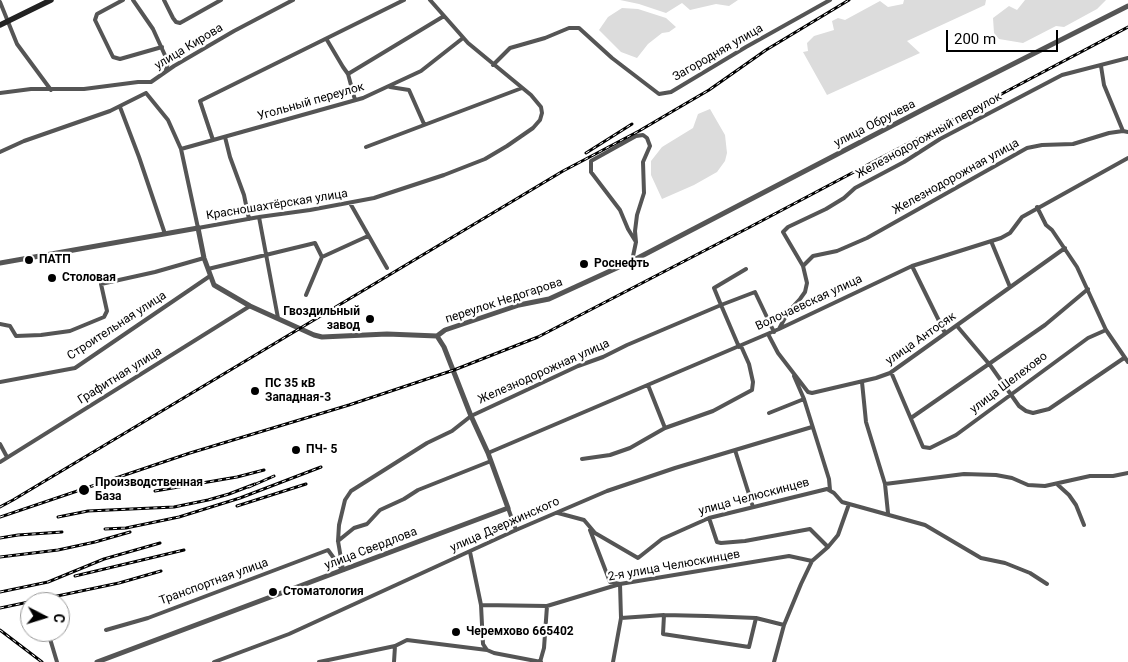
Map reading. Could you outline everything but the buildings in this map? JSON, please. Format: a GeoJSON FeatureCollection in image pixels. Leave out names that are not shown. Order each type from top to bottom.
{"type":"FeatureCollection","features":[{"type":"Feature","properties":{"kind":"main road"},"geometry":{"type":"LineString","coordinates":[[0,25],[52,0]]}},
{"type":"Feature","properties":{"kind":"street"},"geometry":{"type":"LineString","coordinates":[[123,0],[96,14],[95,20],[113,57],[120,59],[162,47]]}},
{"type":"Feature","properties":{"kind":"street"},"geometry":{"type":"LineString","coordinates":[[133,0],[153,28],[162,47],[168,62],[165,73]]}},
{"type":"Feature","properties":{"kind":"street"},"geometry":{"type":"LineString","coordinates":[[164,0],[172,18],[180,23],[221,0]]}},
{"type":"Feature","properties":{"kind":"street","name":"улица Кирова"},"geometry":{"type":"LineString","coordinates":[[0,93],[31,89],[84,89],[151,82],[174,66],[234,31],[293,0]]}},
{"type":"Feature","properties":{"kind":"street"},"geometry":{"type":"LineString","coordinates":[[213,140],[200,101],[404,0]]}},
{"type":"Feature","properties":{"kind":"street"},"geometry":{"type":"LineString","coordinates":[[430,0],[463,38],[522,88]]}},
{"type":"Feature","properties":{"kind":"street","name":"Загородняя улица"},"geometry":{"type":"LineString","coordinates":[[493,65],[510,48],[545,38],[569,28],[579,28],[612,58],[660,94],[671,92],[830,0]]}},
{"type":"Feature","properties":{"kind":"street"},"geometry":{"type":"LineString","coordinates":[[0,2],[17,44],[51,90]]}},
{"type":"Feature","properties":{"kind":"street","name":"улица Обручева"},"geometry":{"type":"LineString","coordinates":[[632,261],[1128,6]]}},
{"type":"Feature","properties":{"kind":"street"},"geometry":{"type":"LineString","coordinates":[[348,74],[444,16]]}},
{"type":"Feature","properties":{"kind":"street","name":"Угольный переулок"},"geometry":{"type":"LineString","coordinates":[[181,149],[363,98],[421,71],[463,38]]}},
{"type":"Feature","properties":{"kind":"street"},"geometry":{"type":"LineString","coordinates":[[326,40],[348,74],[355,100]]}},
{"type":"Feature","properties":{"kind":"street"},"geometry":{"type":"LineString","coordinates":[[1122,131],[1104,85],[1101,66],[1128,58]]}},
{"type":"Feature","properties":{"kind":"street","name":"Железнодорожный переулок"},"geometry":{"type":"LineString","coordinates":[[803,266],[783,232],[788,227],[826,209],[844,198],[855,188],[904,162],[940,139],[1045,84],[1062,76],[1101,66]]}},
{"type":"Feature","properties":{"kind":"street"},"geometry":{"type":"LineString","coordinates":[[0,152],[32,138],[120,107],[146,93],[147,87],[151,82]]}},
{"type":"Feature","properties":{"kind":"street"},"geometry":{"type":"LineString","coordinates":[[388,87],[409,90],[424,124]]}},
{"type":"Feature","properties":{"kind":"street"},"geometry":{"type":"LineString","coordinates":[[366,147],[522,88]]}},
{"type":"Feature","properties":{"kind":"street","name":"Красношахтёрская улица"},"geometry":{"type":"LineString","coordinates":[[0,263],[259,217],[350,203],[374,198],[407,187],[485,158],[533,128],[540,120],[541,107],[522,88]]}},
{"type":"Feature","properties":{"kind":"street","name":"переулок Недогарова"},"geometry":{"type":"LineString","coordinates":[[146,93],[168,120],[181,149],[204,258],[214,285],[250,306],[314,335],[322,337],[387,334],[437,336],[446,330],[510,308],[548,299],[632,261]]}},
{"type":"Feature","properties":{"kind":"street"},"geometry":{"type":"LineString","coordinates":[[120,107],[165,234]]}},
{"type":"Feature","properties":{"kind":"street","name":"Железнодорожная улица"},"geometry":{"type":"LineString","coordinates":[[803,266],[813,256],[837,251],[867,238],[1026,148],[1042,145],[1073,144],[1122,131],[1128,132]]}},
{"type":"Feature","properties":{"kind":"street"},"geometry":{"type":"LineString","coordinates":[[632,261],[636,242],[634,231],[644,192],[643,162],[650,146],[648,138],[642,135],[636,136],[591,160],[591,172],[620,210],[636,242]]}},
{"type":"Feature","properties":{"kind":"street"},"geometry":{"type":"LineString","coordinates":[[225,137],[244,195],[249,219]]}},
{"type":"Feature","properties":{"kind":"street","name":"Волочаевская улица"},"geometry":{"type":"LineString","coordinates":[[488,453],[774,332],[912,266],[991,241],[1010,233],[1022,217],[1037,207],[1128,158]]}},
{"type":"Feature","properties":{"kind":"street"},"geometry":{"type":"LineString","coordinates":[[350,203],[387,268]]}},
{"type":"Feature","properties":{"kind":"street"},"geometry":{"type":"LineString","coordinates":[[1037,207],[1046,225],[1052,230],[1077,267],[1106,330],[1128,362]]}},
{"type":"Feature","properties":{"kind":"street"},"geometry":{"type":"LineString","coordinates":[[259,217],[278,318]]}},
{"type":"Feature","properties":{"kind":"street"},"geometry":{"type":"LineString","coordinates":[[306,295],[322,257],[368,236]]}},
{"type":"Feature","properties":{"kind":"street"},"geometry":{"type":"LineString","coordinates":[[991,241],[1010,287]]}},
{"type":"Feature","properties":{"kind":"street"},"geometry":{"type":"LineString","coordinates":[[208,269],[315,243],[322,257]]}},
{"type":"Feature","properties":{"kind":"street","name":"улица Антосяк"},"geometry":{"type":"LineString","coordinates":[[768,334],[778,353],[806,390],[812,393],[862,382],[891,372],[1065,248]]}},
{"type":"Feature","properties":{"kind":"street"},"geometry":{"type":"LineString","coordinates":[[0,324],[10,326],[16,336],[70,331],[104,317],[107,312],[101,284],[155,272],[204,258]]}},
{"type":"Feature","properties":{"kind":"street"},"geometry":{"type":"LineString","coordinates":[[779,329],[788,312],[805,292],[807,282],[803,266]]}},
{"type":"Feature","properties":{"kind":"street"},"geometry":{"type":"LineString","coordinates":[[912,266],[945,333]]}},
{"type":"Feature","properties":{"kind":"street"},"geometry":{"type":"LineString","coordinates":[[582,459],[610,455],[630,448],[665,428],[713,410],[752,390],[753,382],[749,364],[714,288],[746,269]]}},
{"type":"Feature","properties":{"kind":"street","name":"Строительная улица"},"geometry":{"type":"LineString","coordinates":[[0,382],[75,368],[210,276]]}},
{"type":"Feature","properties":{"kind":"street"},"geometry":{"type":"LineString","coordinates":[[891,372],[911,418],[990,365],[1045,325],[1088,289]]}},
{"type":"Feature","properties":{"kind":"street","name":"Железнодорожная улица"},"geometry":{"type":"LineString","coordinates":[[343,570],[338,541],[339,525],[345,500],[351,491],[427,443],[452,431],[471,416],[578,366],[604,358],[627,345],[755,292],[774,332]]}},
{"type":"Feature","properties":{"kind":"street","name":"Графитная улица"},"geometry":{"type":"LineString","coordinates":[[0,462],[250,306]]}},
{"type":"Feature","properties":{"kind":"street"},"geometry":{"type":"LineString","coordinates":[[957,326],[990,365],[1019,406],[1026,411],[1034,413],[1049,408],[1124,358]]}},
{"type":"Feature","properties":{"kind":"street","name":"улица Шелехово"},"geometry":{"type":"LineString","coordinates":[[911,418],[923,447],[930,448],[956,435],[1088,338],[1106,330]]}},
{"type":"Feature","properties":{"kind":"street","name":"переулок Недогарова"},"geometry":{"type":"LineString","coordinates":[[437,336],[455,372],[471,416]]}},
{"type":"Feature","properties":{"kind":"street"},"geometry":{"type":"LineString","coordinates":[[791,368],[804,399],[829,479],[830,490]]}},
{"type":"Feature","properties":{"kind":"street"},"geometry":{"type":"LineString","coordinates":[[862,382],[866,422],[885,484],[888,514]]}},
{"type":"Feature","properties":{"kind":"street"},"geometry":{"type":"LineString","coordinates":[[648,386],[665,428]]}},
{"type":"Feature","properties":{"kind":"street"},"geometry":{"type":"LineString","coordinates":[[769,413],[804,399]]}},
{"type":"Feature","properties":{"kind":"street"},"geometry":{"type":"LineString","coordinates":[[471,416],[488,453],[516,530]]}},
{"type":"Feature","properties":{"kind":"street","name":"улица Дзержинского"},"geometry":{"type":"LineString","coordinates":[[214,662],[289,634],[516,530],[607,491],[642,478],[812,427]]}},
{"type":"Feature","properties":{"kind":"street"},"geometry":{"type":"LineString","coordinates":[[0,444],[7,457]]}},
{"type":"Feature","properties":{"kind":"street"},"geometry":{"type":"LineString","coordinates":[[735,450],[753,507]]}},
{"type":"Feature","properties":{"kind":"street"},"geometry":{"type":"LineString","coordinates":[[338,541],[354,528],[368,524],[380,510],[418,490],[491,461]]}},
{"type":"Feature","properties":{"kind":"street"},"geometry":{"type":"LineString","coordinates":[[885,484],[964,474],[996,475],[1012,478],[1028,485],[1045,486],[1058,485],[1073,479],[1090,476],[1113,476],[1128,473]]}},
{"type":"Feature","properties":{"kind":"street"},"geometry":{"type":"LineString","coordinates":[[1058,485],[1076,505],[1084,525]]}},
{"type":"Feature","properties":{"kind":"street","name":"улица Челюскинцев"},"geometry":{"type":"LineString","coordinates":[[558,512],[584,520],[595,533],[638,558],[662,539],[708,518],[824,489],[830,490],[842,502],[926,526],[981,558],[1005,563],[1030,573],[1047,584]]}},
{"type":"Feature","properties":{"kind":"street"},"geometry":{"type":"LineString","coordinates":[[774,662],[784,625],[812,561],[838,535],[848,504]]}},
{"type":"Feature","properties":{"kind":"street","name":"улица Свердлова"},"geometry":{"type":"LineString","coordinates":[[97,662],[508,508]]}},
{"type":"Feature","properties":{"kind":"street"},"geometry":{"type":"LineString","coordinates":[[708,518],[716,542],[745,541],[810,529],[828,547]]}},
{"type":"Feature","properties":{"kind":"street"},"geometry":{"type":"LineString","coordinates":[[589,526],[610,582],[620,584],[621,618],[613,662]]}},
{"type":"Feature","properties":{"kind":"street","name":"Транспортная улица"},"geometry":{"type":"LineString","coordinates":[[106,630],[148,618],[328,550],[343,570]]}},
{"type":"Feature","properties":{"kind":"street"},"geometry":{"type":"LineString","coordinates":[[470,552],[481,605],[483,644],[487,650]]}},
{"type":"Feature","properties":{"kind":"street","name":"2-я улица Челюскинцев"},"geometry":{"type":"LineString","coordinates":[[481,605],[547,606],[620,584],[789,556],[812,561]]}},
{"type":"Feature","properties":{"kind":"street"},"geometry":{"type":"LineString","coordinates":[[319,662],[395,646],[407,640],[487,650],[540,662],[544,648],[547,606]]}},
{"type":"Feature","properties":{"kind":"street"},"geometry":{"type":"LineString","coordinates":[[621,618],[664,615],[756,618],[784,625]]}},
{"type":"Feature","properties":{"kind":"street"},"geometry":{"type":"LineString","coordinates":[[664,615],[662,634],[749,648],[756,618]]}},
{"type":"Feature","properties":{"kind":"street"},"geometry":{"type":"LineString","coordinates":[[51,642],[57,662]]}},
{"type":"Feature","properties":{"kind":"street"},"geometry":{"type":"LineString","coordinates":[[394,662],[395,646]]}},
{"type":"Feature","properties":{"kind":"shaded area"},"geometry":{"type":"Polygon","coordinates":[[[620,0],[738,0],[729,6],[716,4],[690,10],[682,3],[666,13],[620,0]]]}},
{"type":"Feature","properties":{"kind":"shaded area"},"geometry":{"type":"Polygon","coordinates":[[[904,0],[986,0],[985,5],[907,41],[920,53],[827,95],[803,52],[808,51],[807,43],[814,36],[834,30],[832,21],[838,18],[845,20],[880,1],[888,7],[903,4],[904,0]]]}},
{"type":"Feature","properties":{"kind":"shaded area"},"geometry":{"type":"Polygon","coordinates":[[[1025,0],[1106,0],[1097,9],[1064,27],[1056,26],[1023,43],[999,39],[994,33],[993,18],[1009,6],[1017,10],[1025,0]]]}},
{"type":"Feature","properties":{"kind":"shaded area"},"geometry":{"type":"Polygon","coordinates":[[[622,8],[638,9],[666,18],[676,27],[669,32],[662,33],[648,44],[637,58],[621,52],[599,30],[608,17],[622,8]]]}},
{"type":"Feature","properties":{"kind":"shaded area"},"geometry":{"type":"Polygon","coordinates":[[[710,109],[725,135],[727,153],[725,161],[717,172],[694,185],[662,199],[651,175],[651,161],[662,147],[693,128],[698,114],[710,109]]]}},
{"type":"Feature","properties":{"kind":"railway"},"geometry":{"type":"LineString","coordinates":[[0,507],[563,171],[639,131],[709,90],[766,50],[849,0]]}},
{"type":"Feature","properties":{"kind":"railway"},"geometry":{"type":"LineString","coordinates":[[0,517],[190,453],[349,405],[454,370],[538,337],[1128,27]]}},
{"type":"Feature","properties":{"kind":"railway"},"geometry":{"type":"LineString","coordinates":[[586,153],[632,124]]}},
{"type":"Feature","properties":{"kind":"railway"},"geometry":{"type":"LineString","coordinates":[[105,529],[126,528],[179,517],[240,498],[321,467]]}},
{"type":"Feature","properties":{"kind":"railway"},"geometry":{"type":"LineString","coordinates":[[155,491],[237,477],[264,470]]}},
{"type":"Feature","properties":{"kind":"railway"},"geometry":{"type":"LineString","coordinates":[[249,487],[274,476]]}},
{"type":"Feature","properties":{"kind":"railway"},"geometry":{"type":"LineString","coordinates":[[58,517],[88,511],[174,507],[208,500],[255,484]]}},
{"type":"Feature","properties":{"kind":"railway"},"geometry":{"type":"LineString","coordinates":[[237,506],[306,484]]}},
{"type":"Feature","properties":{"kind":"railway"},"geometry":{"type":"LineString","coordinates":[[0,538],[62,532]]}},
{"type":"Feature","properties":{"kind":"railway"},"geometry":{"type":"LineString","coordinates":[[0,557],[58,550],[130,532]]}},
{"type":"Feature","properties":{"kind":"railway"},"geometry":{"type":"LineString","coordinates":[[0,592],[48,582],[104,559],[160,543]]}},
{"type":"Feature","properties":{"kind":"railway"},"geometry":{"type":"LineString","coordinates":[[75,576],[184,550]]}},
{"type":"Feature","properties":{"kind":"railway"},"geometry":{"type":"LineString","coordinates":[[0,608],[119,583],[161,571]]}},
{"type":"Feature","properties":{"kind":"railway"},"geometry":{"type":"LineString","coordinates":[[0,630],[42,662]]}},
{"type":"Feature","properties":{"kind":"place","name":"ПАТП"},"geometry":{"type":"Point","coordinates":[29,260]}},
{"type":"Feature","properties":{"kind":"place","name":"Роснефть"},"geometry":{"type":"Point","coordinates":[584,264]}},
{"type":"Feature","properties":{"kind":"place","name":"Столовая"},"geometry":{"type":"Point","coordinates":[52,278]}},
{"type":"Feature","properties":{"kind":"place","name":"Гвоздильный завод"},"geometry":{"type":"Point","coordinates":[370,319]}},
{"type":"Feature","properties":{"kind":"place","name":"ПС 35 кВ Западная-3"},"geometry":{"type":"Point","coordinates":[255,391]}},
{"type":"Feature","properties":{"kind":"place","name":"ПЧ- 5"},"geometry":{"type":"Point","coordinates":[296,450]}},
{"type":"Feature","properties":{"kind":"place","name":"Производственная База"},"geometry":{"type":"Point","coordinates":[84,490]}},
{"type":"Feature","properties":{"kind":"place","name":"Стоматология"},"geometry":{"type":"Point","coordinates":[273,592]}},
{"type":"Feature","properties":{"kind":"place","name":"Черемхово 665402"},"geometry":{"type":"Point","coordinates":[456,632]}}]}
